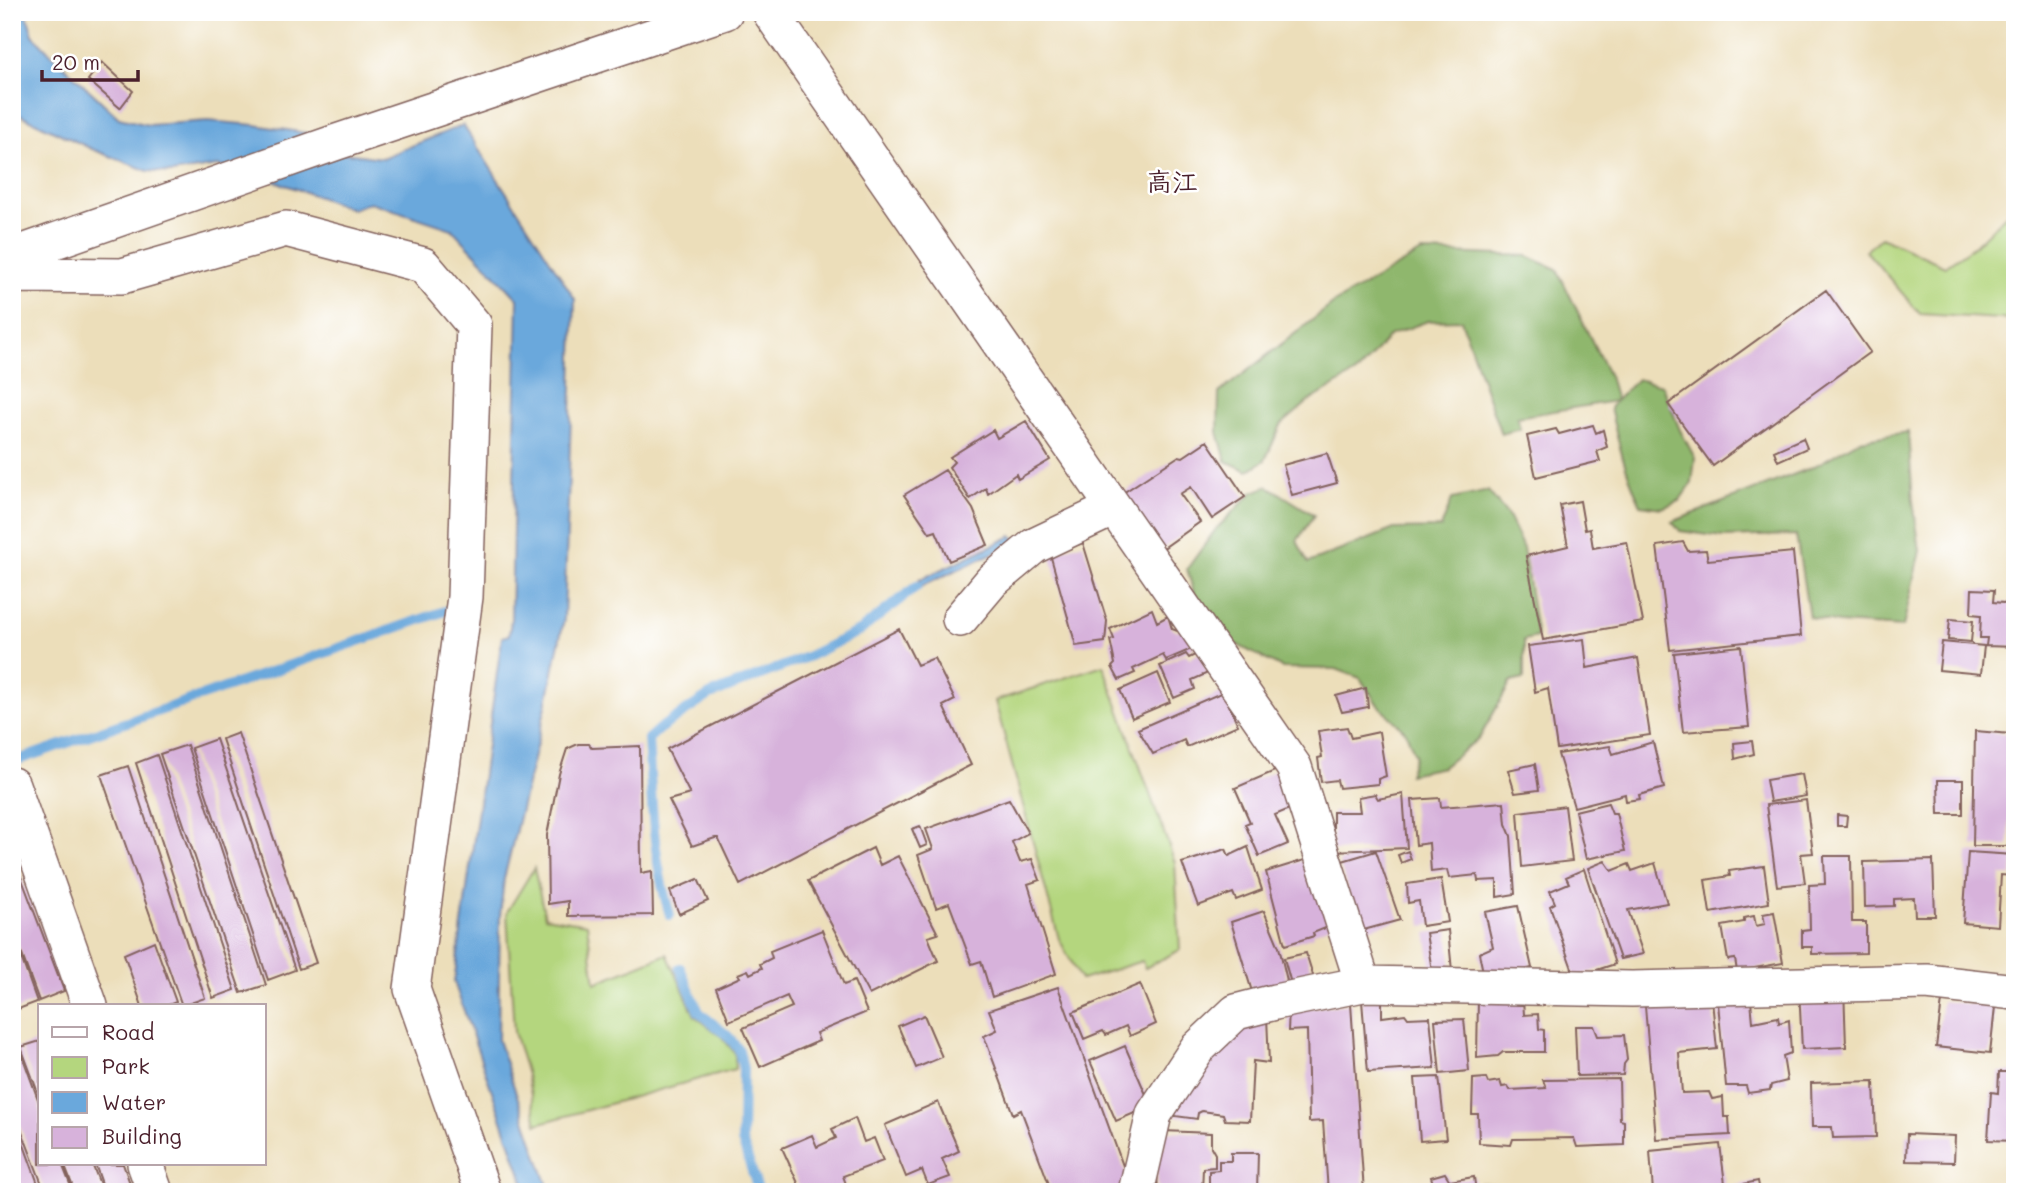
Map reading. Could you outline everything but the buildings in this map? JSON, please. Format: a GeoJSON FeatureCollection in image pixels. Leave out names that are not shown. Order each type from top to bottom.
{"type":"FeatureCollection","features":[{"type":"Feature","properties":{"kind":"street"},"geometry":{"type":"LineString","coordinates":[[12,256],[337,142],[725,12]]}},
{"type":"Feature","properties":{"kind":"street"},"geometry":{"type":"LineString","coordinates":[[770,12],[1294,767],[1363,984]]}},
{"type":"Feature","properties":{"kind":"street"},"geometry":{"type":"LineString","coordinates":[[12,278],[20,275],[122,276],[286,229],[423,265],[474,325],[465,597],[412,989],[482,1192]]}},
{"type":"Feature","properties":{"kind":"street"},"geometry":{"type":"LineString","coordinates":[[960,619],[992,581],[1034,546],[1114,508]]}},
{"type":"Feature","properties":{"kind":"street"},"geometry":{"type":"LineString","coordinates":[[12,785],[89,1004]]}},
{"type":"Feature","properties":{"kind":"street"},"geometry":{"type":"LineString","coordinates":[[1136,1192],[1154,1114],[1197,1049],[1236,1013],[1275,1002],[1363,984],[1632,989],[1927,982],[2015,992]]}},
{"type":"Feature","properties":{"kind":"street"},"geometry":{"type":"LineString","coordinates":[[146,1166],[155,1192]]}},
{"type":"Feature","properties":{"kind":"green space"},"geometry":{"type":"Polygon","coordinates":[[[2015,206],[2015,320],[1920,314],[1866,251],[1881,237],[1945,266],[1973,247],[2015,206]]]}},
{"type":"Feature","properties":{"kind":"green space"},"geometry":{"type":"Polygon","coordinates":[[[1422,252],[1527,256],[1557,269],[1609,376],[1616,400],[1637,379],[1662,385],[1680,430],[1695,458],[1692,483],[1679,501],[1662,508],[1641,505],[1616,433],[1610,408],[1615,401],[1517,417],[1520,429],[1501,434],[1461,320],[1428,321],[1390,335],[1359,371],[1308,402],[1281,425],[1265,460],[1248,471],[1226,461],[1218,432],[1219,393],[1334,303],[1422,252]]]}},
{"type":"Feature","properties":{"kind":"green space"},"geometry":{"type":"Polygon","coordinates":[[[1908,432],[1920,551],[1903,627],[1839,623],[1809,617],[1796,535],[1723,537],[1680,531],[1672,522],[1813,467],[1860,440],[1908,432]]]}},
{"type":"Feature","properties":{"kind":"green space"},"geometry":{"type":"Polygon","coordinates":[[[1268,486],[1314,515],[1297,541],[1308,563],[1394,529],[1441,528],[1452,499],[1488,491],[1507,514],[1523,548],[1537,637],[1524,640],[1524,679],[1511,682],[1480,737],[1443,767],[1409,774],[1415,755],[1406,732],[1378,705],[1360,678],[1336,669],[1282,668],[1224,638],[1199,611],[1187,569],[1216,529],[1253,492],[1268,486]]]}},
{"type":"Feature","properties":{"kind":"green space"},"geometry":{"type":"Polygon","coordinates":[[[1103,665],[1175,863],[1180,950],[1145,968],[1142,961],[1081,980],[1059,939],[995,701],[1103,665]]]}},
{"type":"Feature","properties":{"kind":"green space"},"geometry":{"type":"Polygon","coordinates":[[[534,868],[545,917],[587,924],[595,983],[667,954],[695,1016],[721,1036],[735,1053],[735,1069],[537,1124],[527,1075],[514,1032],[507,912],[534,868]]]}},
{"type":"Feature","properties":{"kind":"green space"},"geometry":{"type":"Polygon","coordinates":[[[1481,1183],[1561,1192],[1481,1192],[1481,1183]]]}},
{"type":"Feature","properties":{"kind":"water"},"geometry":{"type":"Polygon","coordinates":[[[12,12],[26,12],[33,35],[119,118],[149,125],[208,121],[255,125],[306,133],[345,153],[382,158],[463,125],[575,299],[564,619],[504,879],[500,916],[498,1040],[550,1192],[527,1192],[454,982],[502,637],[509,635],[511,620],[518,299],[452,229],[370,202],[352,209],[280,183],[218,166],[172,173],[148,171],[94,150],[12,111],[12,12]]]}},
{"type":"Feature","properties":{"kind":"water"},"geometry":{"type":"Polygon","coordinates":[[[1012,536],[1019,541],[918,588],[919,580],[1012,536]]]}},
{"type":"Feature","properties":{"kind":"waterway"},"geometry":{"type":"LineString","coordinates":[[670,915],[656,850],[648,739],[710,695],[809,656],[861,630],[917,586]]}},
{"type":"Feature","properties":{"kind":"waterway"},"geometry":{"type":"LineString","coordinates":[[21,759],[445,611]]}},
{"type":"Feature","properties":{"kind":"waterway"},"geometry":{"type":"LineString","coordinates":[[680,968],[699,1012],[728,1036],[739,1050],[743,1069],[742,1141],[759,1192]]}},
{"type":"Feature","properties":{"kind":"district","name":"高江"},"geometry":{"type":"Point","coordinates":[1172,181]}}]}
